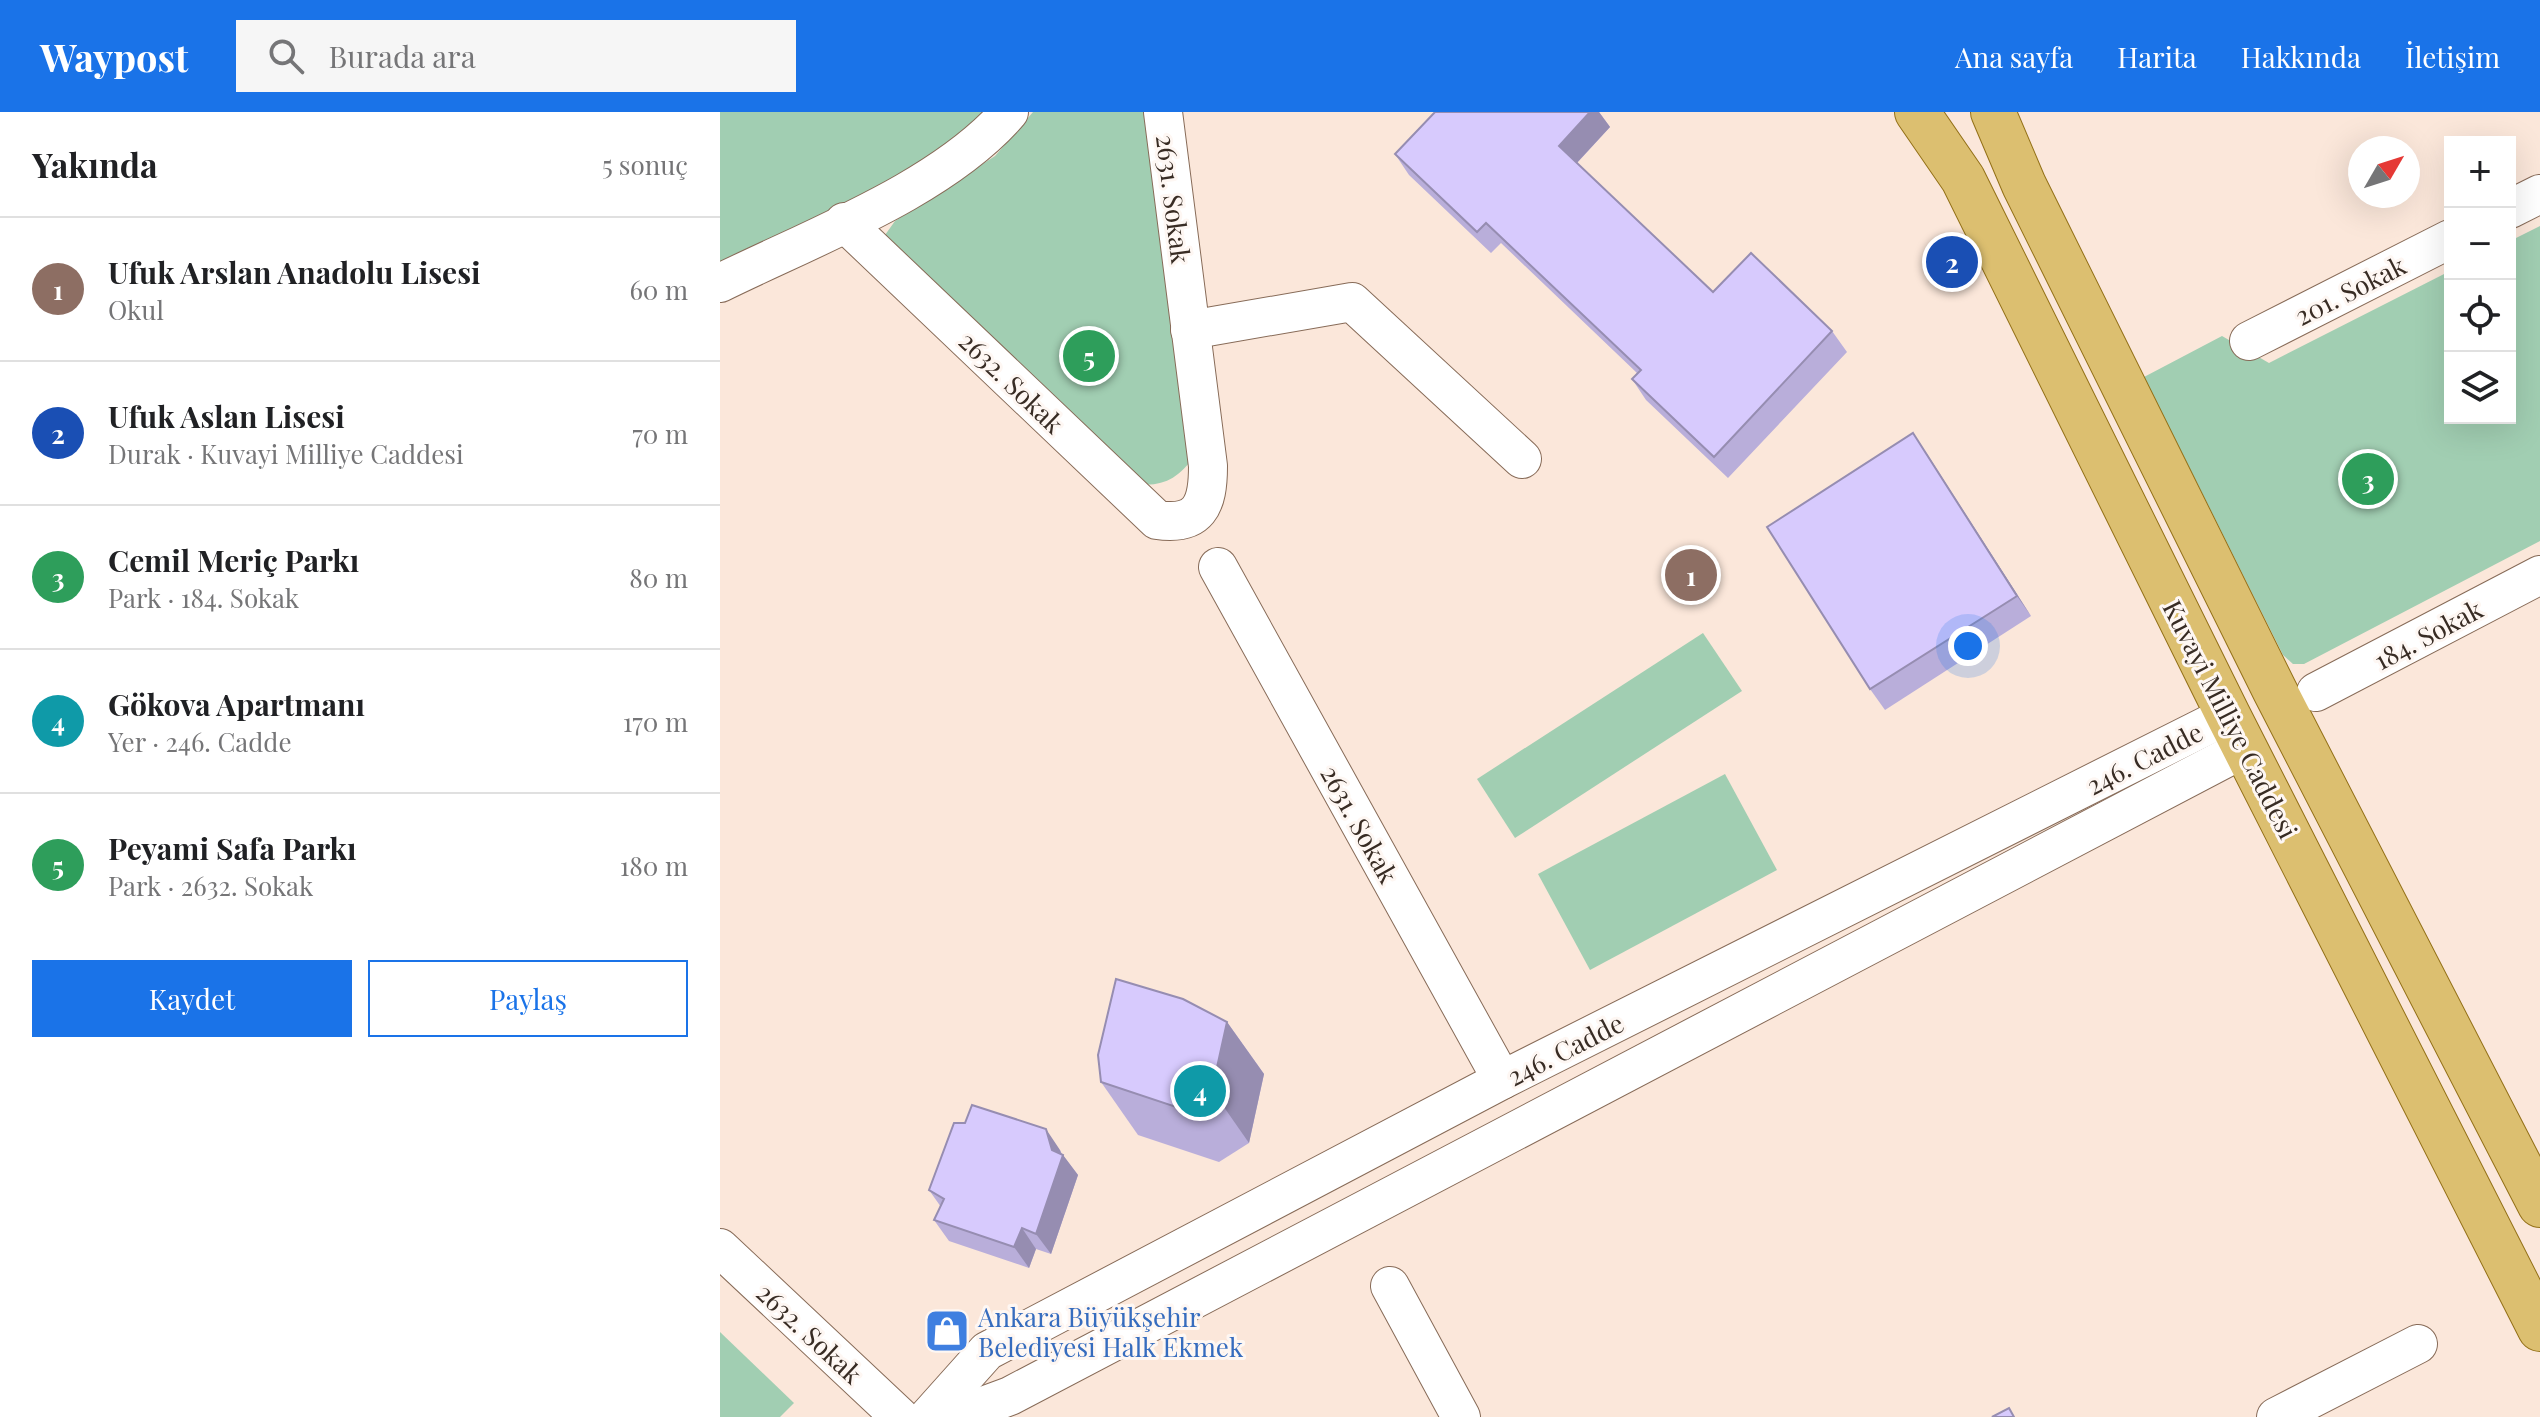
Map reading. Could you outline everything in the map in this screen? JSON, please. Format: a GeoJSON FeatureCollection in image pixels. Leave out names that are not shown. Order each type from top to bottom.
{"type":"FeatureCollection","features":[{"type":"Feature","properties":{"kind":"main road","name":"Kuvayi Milliye Caddesi"},"geometry":{"type":"LineString","coordinates":[[1917,112],[1963,179],[2236,732],[2540,1329]]}},
{"type":"Feature","properties":{"kind":"main road","name":"Kuvayi Milliye Caddesi"},"geometry":{"type":"LineString","coordinates":[[1993,112],[2024,185],[2294,702],[2540,1205]]}},
{"type":"Feature","properties":{"kind":"main road"},"geometry":{"type":"LineString","coordinates":[[2236,732],[2294,702]]}},
{"type":"Feature","properties":{"kind":"street"},"geometry":{"type":"LineString","coordinates":[[720,283],[901,194],[943,168],[996,127],[1009,112]]}},
{"type":"Feature","properties":{"kind":"street","name":"2631. Sokak"},"geometry":{"type":"LineString","coordinates":[[1163,112],[1208,488],[1198,511],[1189,519]]}},
{"type":"Feature","properties":{"kind":"street"},"geometry":{"type":"LineString","coordinates":[[2512,208],[2540,194]]}},
{"type":"Feature","properties":{"kind":"street","name":"2632. Sokak"},"geometry":{"type":"LineString","coordinates":[[844,222],[1157,520],[1177,523],[1189,519]]}},
{"type":"Feature","properties":{"kind":"street","name":"201. Sokak"},"geometry":{"type":"LineString","coordinates":[[2249,341],[2444,242]]}},
{"type":"Feature","properties":{"kind":"street"},"geometry":{"type":"LineString","coordinates":[[1190,330],[1352,302],[1522,459]]}},
{"type":"Feature","properties":{"kind":"street","name":"2631. Sokak"},"geometry":{"type":"LineString","coordinates":[[1218,567],[1502,1080]]}},
{"type":"Feature","properties":{"kind":"street","name":"184. Sokak"},"geometry":{"type":"LineString","coordinates":[[2294,702],[2540,575]]}},
{"type":"Feature","properties":{"kind":"street","name":"246. Cadde"},"geometry":{"type":"LineString","coordinates":[[928,1417],[987,1351],[1502,1080],[2236,732]]}},
{"type":"Feature","properties":{"kind":"street","name":"246. Cadde"},"geometry":{"type":"LineString","coordinates":[[953,1417],[1010,1396],[2236,732]]}},
{"type":"Feature","properties":{"kind":"street","name":"2632. Sokak"},"geometry":{"type":"LineString","coordinates":[[720,1248],[900,1417]]}},
{"type":"Feature","properties":{"kind":"street"},"geometry":{"type":"LineString","coordinates":[[1390,1286],[1461,1417]]}},
{"type":"Feature","properties":{"kind":"street"},"geometry":{"type":"LineString","coordinates":[[2276,1417],[2418,1344]]}},
{"type":"Feature","properties":{"kind":"green space"},"geometry":{"type":"Polygon","coordinates":[[[720,112],[986,112],[893,186],[720,267],[720,112]]]}},
{"type":"Feature","properties":{"kind":"green space"},"geometry":{"type":"Polygon","coordinates":[[[1033,112],[1147,112],[1194,457],[1170,480],[1137,484],[885,235],[895,221],[995,156],[1033,112]]]}},
{"type":"Feature","properties":{"kind":"green space"},"geometry":{"type":"Polygon","coordinates":[[[2540,226],[2540,541],[2304,664],[2293,664],[2283,655],[2144,377],[2222,336],[2269,363],[2444,274],[2444,424],[2516,424],[2516,238],[2540,226]]]}},
{"type":"Feature","properties":{"kind":"green space"},"geometry":{"type":"Polygon","coordinates":[[[1703,633],[1742,691],[1515,838],[1477,779],[1703,633]]]}},
{"type":"Feature","properties":{"kind":"green space"},"geometry":{"type":"Polygon","coordinates":[[[1725,774],[1777,870],[1590,970],[1538,874],[1725,774]]]}},
{"type":"Feature","properties":{"kind":"green space"},"geometry":{"type":"Polygon","coordinates":[[[720,1332],[794,1403],[780,1417],[720,1417],[720,1332]]]}},
{"type":"Feature","properties":{"kind":"building"},"geometry":{"type":"Polygon","coordinates":[[[1435,112],[1590,112],[1559,146],[1713,292],[1751,253],[1832,331],[1714,457],[1632,379],[1641,370],[1486,223],[1477,232],[1395,154],[1435,112]]]}},
{"type":"Feature","properties":{"kind":"building"},"geometry":{"type":"Polygon","coordinates":[[[1913,433],[2017,596],[1870,689],[1767,527],[1913,433]]]}},
{"type":"Feature","properties":{"kind":"building"},"geometry":{"type":"Polygon","coordinates":[[[1116,979],[1183,999],[1227,1022],[1212,1090],[1182,1109],[1101,1082],[1098,1055],[1116,979]]]}},
{"type":"Feature","properties":{"kind":"building"},"geometry":{"type":"Polygon","coordinates":[[[972,1105],[1046,1129],[1052,1150],[1063,1155],[1036,1234],[1022,1228],[1014,1247],[934,1220],[944,1199],[929,1190],[954,1123],[965,1123],[972,1105]]]}},
{"type":"Feature","properties":{"kind":"building"},"geometry":{"type":"Polygon","coordinates":[[[2009,1408],[2014,1417],[1992,1417],[2009,1408]]]}},
{"type":"Feature","properties":{"kind":"place","name":"Ufuk Aslan Lisesi"},"geometry":{"type":"Point","coordinates":[1952,262]}},
{"type":"Feature","properties":{"kind":"place","name":"Peyami Safa Parkı"},"geometry":{"type":"Point","coordinates":[1089,356]}},
{"type":"Feature","properties":{"kind":"place","name":"Cemil Meriç Parkı"},"geometry":{"type":"Point","coordinates":[2368,479]}},
{"type":"Feature","properties":{"kind":"place","name":"Ufuk Arslan Anadolu Lisesi"},"geometry":{"type":"Point","coordinates":[1691,575]}},
{"type":"Feature","properties":{"kind":"place","name":"Gökova Apartmanı"},"geometry":{"type":"Point","coordinates":[1200,1091]}},
{"type":"Feature","properties":{"kind":"place","name":"Ankara Büyükşehir Belediyesi Halk Ekmek"},"geometry":{"type":"Point","coordinates":[947,1331]}}]}
